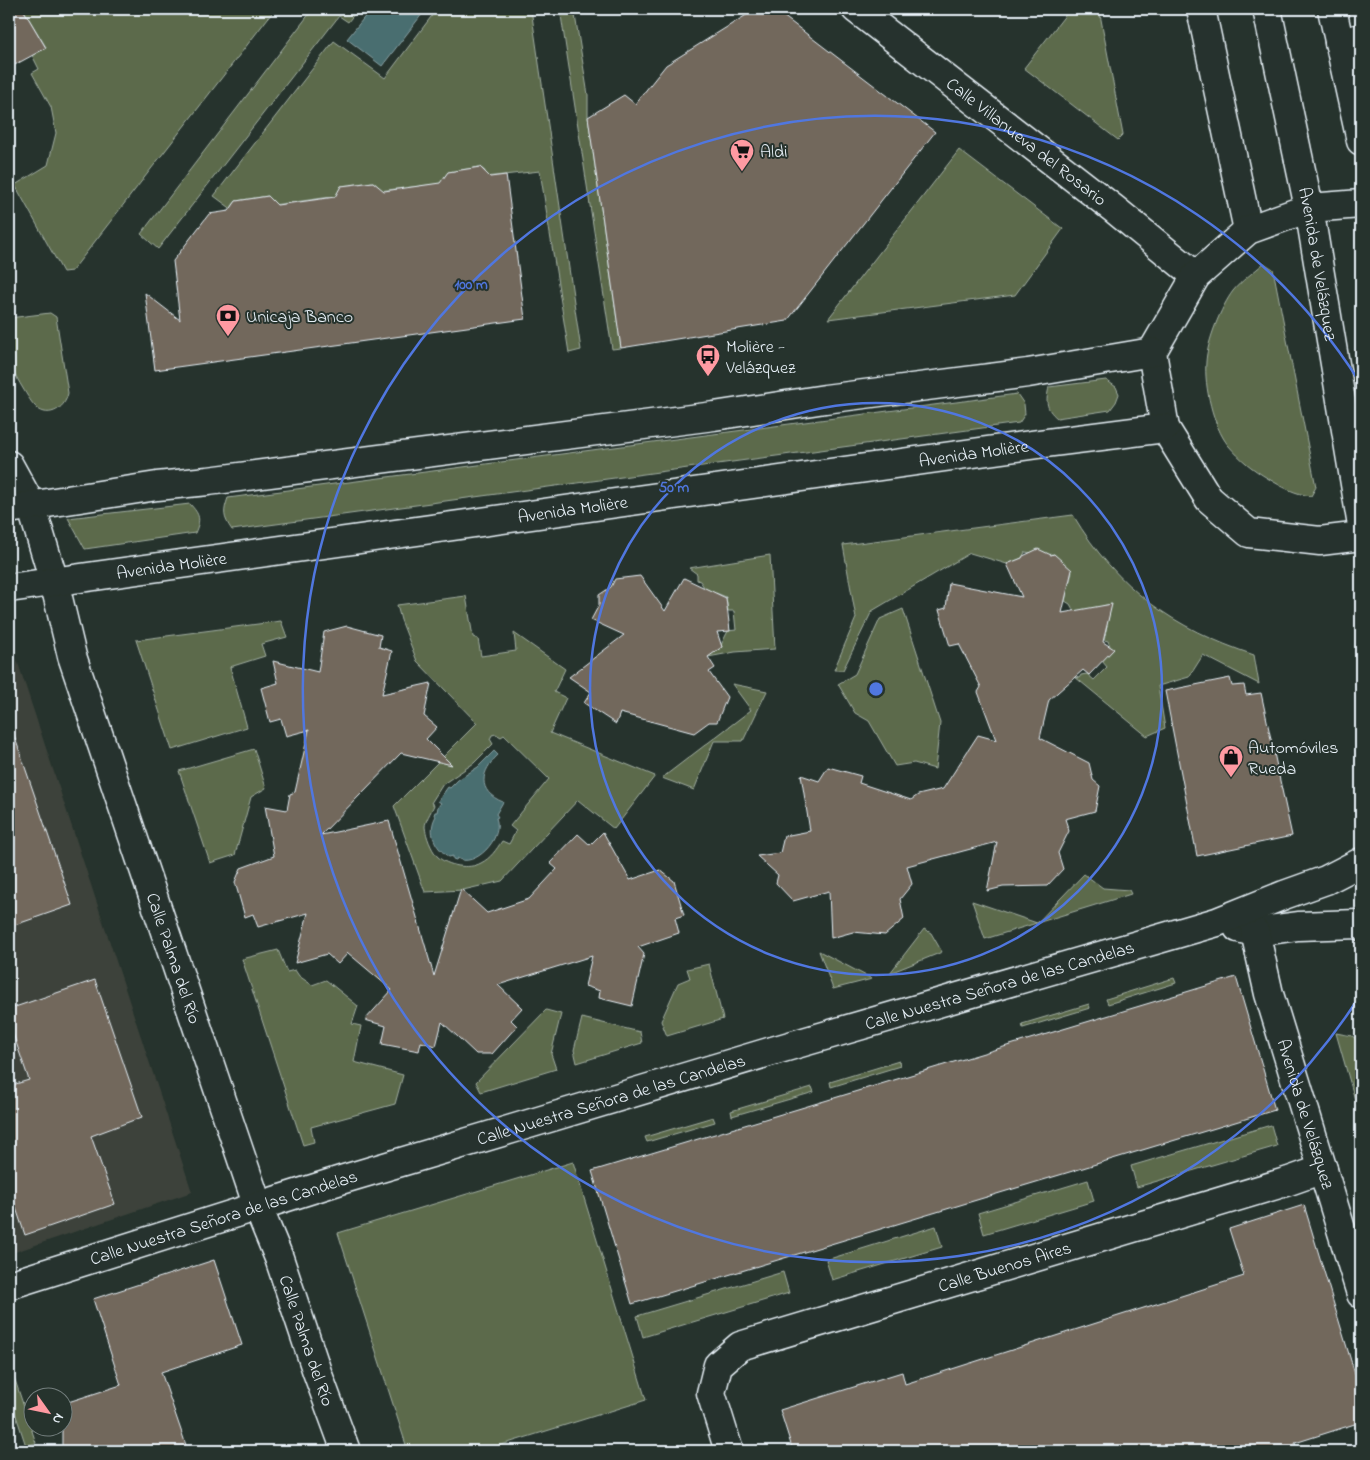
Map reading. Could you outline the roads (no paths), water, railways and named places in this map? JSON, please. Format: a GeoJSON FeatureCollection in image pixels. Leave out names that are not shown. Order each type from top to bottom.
{"type":"FeatureCollection","features":[{"type":"Feature","properties":{"kind":"street","name":"Calle Villanueva del Rosario"},"geometry":{"type":"LineString","coordinates":[[856,9],[1106,203],[1196,276]]}},
{"type":"Feature","properties":{"kind":"street"},"geometry":{"type":"LineString","coordinates":[[1201,9],[1248,230]]}},
{"type":"Feature","properties":{"kind":"street","name":"Avenida de Velázquez"},"geometry":{"type":"LineString","coordinates":[[1267,9],[1309,208],[1361,520]]}},
{"type":"Feature","properties":{"kind":"street"},"geometry":{"type":"LineString","coordinates":[[1332,9],[1350,40],[1361,141]]}},
{"type":"Feature","properties":{"kind":"street"},"geometry":{"type":"LineString","coordinates":[[1361,204],[1309,208],[1248,230],[1196,276],[1152,352],[1165,428],[1209,499],[1249,533],[1320,541],[1361,536]]}},
{"type":"Feature","properties":{"kind":"street"},"geometry":{"type":"LineString","coordinates":[[20,507],[157,486],[705,417],[825,399],[1028,373],[1152,352]]}},
{"type":"Feature","properties":{"kind":"street","name":"Avenida Molière"},"geometry":{"type":"LineString","coordinates":[[9,588],[1165,428]]}},
{"type":"Feature","properties":{"kind":"street","name":"Calle Palma del Río"},"geometry":{"type":"LineString","coordinates":[[9,465],[20,507],[54,581],[72,656],[258,1207],[279,1258],[346,1451]]}},
{"type":"Feature","properties":{"kind":"street","name":"Calle Nuestra Señora de las Candelas"},"geometry":{"type":"LineString","coordinates":[[9,1285],[344,1179],[779,1049],[1217,922],[1326,880],[1361,862]]}},
{"type":"Feature","properties":{"kind":"street"},"geometry":{"type":"LineString","coordinates":[[1217,922],[1255,932],[1298,926],[1358,924],[1361,926]]}},
{"type":"Feature","properties":{"kind":"street","name":"Avenida de Velázquez"},"geometry":{"type":"LineString","coordinates":[[1255,932],[1270,994],[1361,1294]]}},
{"type":"Feature","properties":{"kind":"street","name":"Calle Buenos Aires"},"geometry":{"type":"LineString","coordinates":[[729,1451],[711,1393],[718,1365],[740,1346],[1270,1187],[1323,1169]]}},
{"type":"Feature","properties":{"kind":"water"},"geometry":{"type":"Polygon","coordinates":[[[371,9],[426,9],[382,66],[347,39],[371,9]]]}},
{"type":"Feature","properties":{"kind":"water"},"geometry":{"type":"Polygon","coordinates":[[[494,751],[498,755],[488,768],[484,780],[488,792],[503,802],[496,814],[498,817],[496,818],[496,835],[492,843],[479,856],[464,860],[453,859],[453,856],[449,857],[440,849],[432,834],[433,822],[436,816],[434,815],[441,803],[438,801],[448,787],[450,788],[458,780],[478,767],[494,751]]]}},
{"type":"Feature","properties":{"kind":"place","name":"Aldi"},"geometry":{"type":"Point","coordinates":[742,172]}},
{"type":"Feature","properties":{"kind":"place","name":"Unicaja Banco"},"geometry":{"type":"Point","coordinates":[228,337]}},
{"type":"Feature","properties":{"kind":"place","name":"Molière - Velázquez"},"geometry":{"type":"Point","coordinates":[708,377]}},
{"type":"Feature","properties":{"kind":"place","name":"Automóviles Rueda"},"geometry":{"type":"Point","coordinates":[1231,778]}}]}
